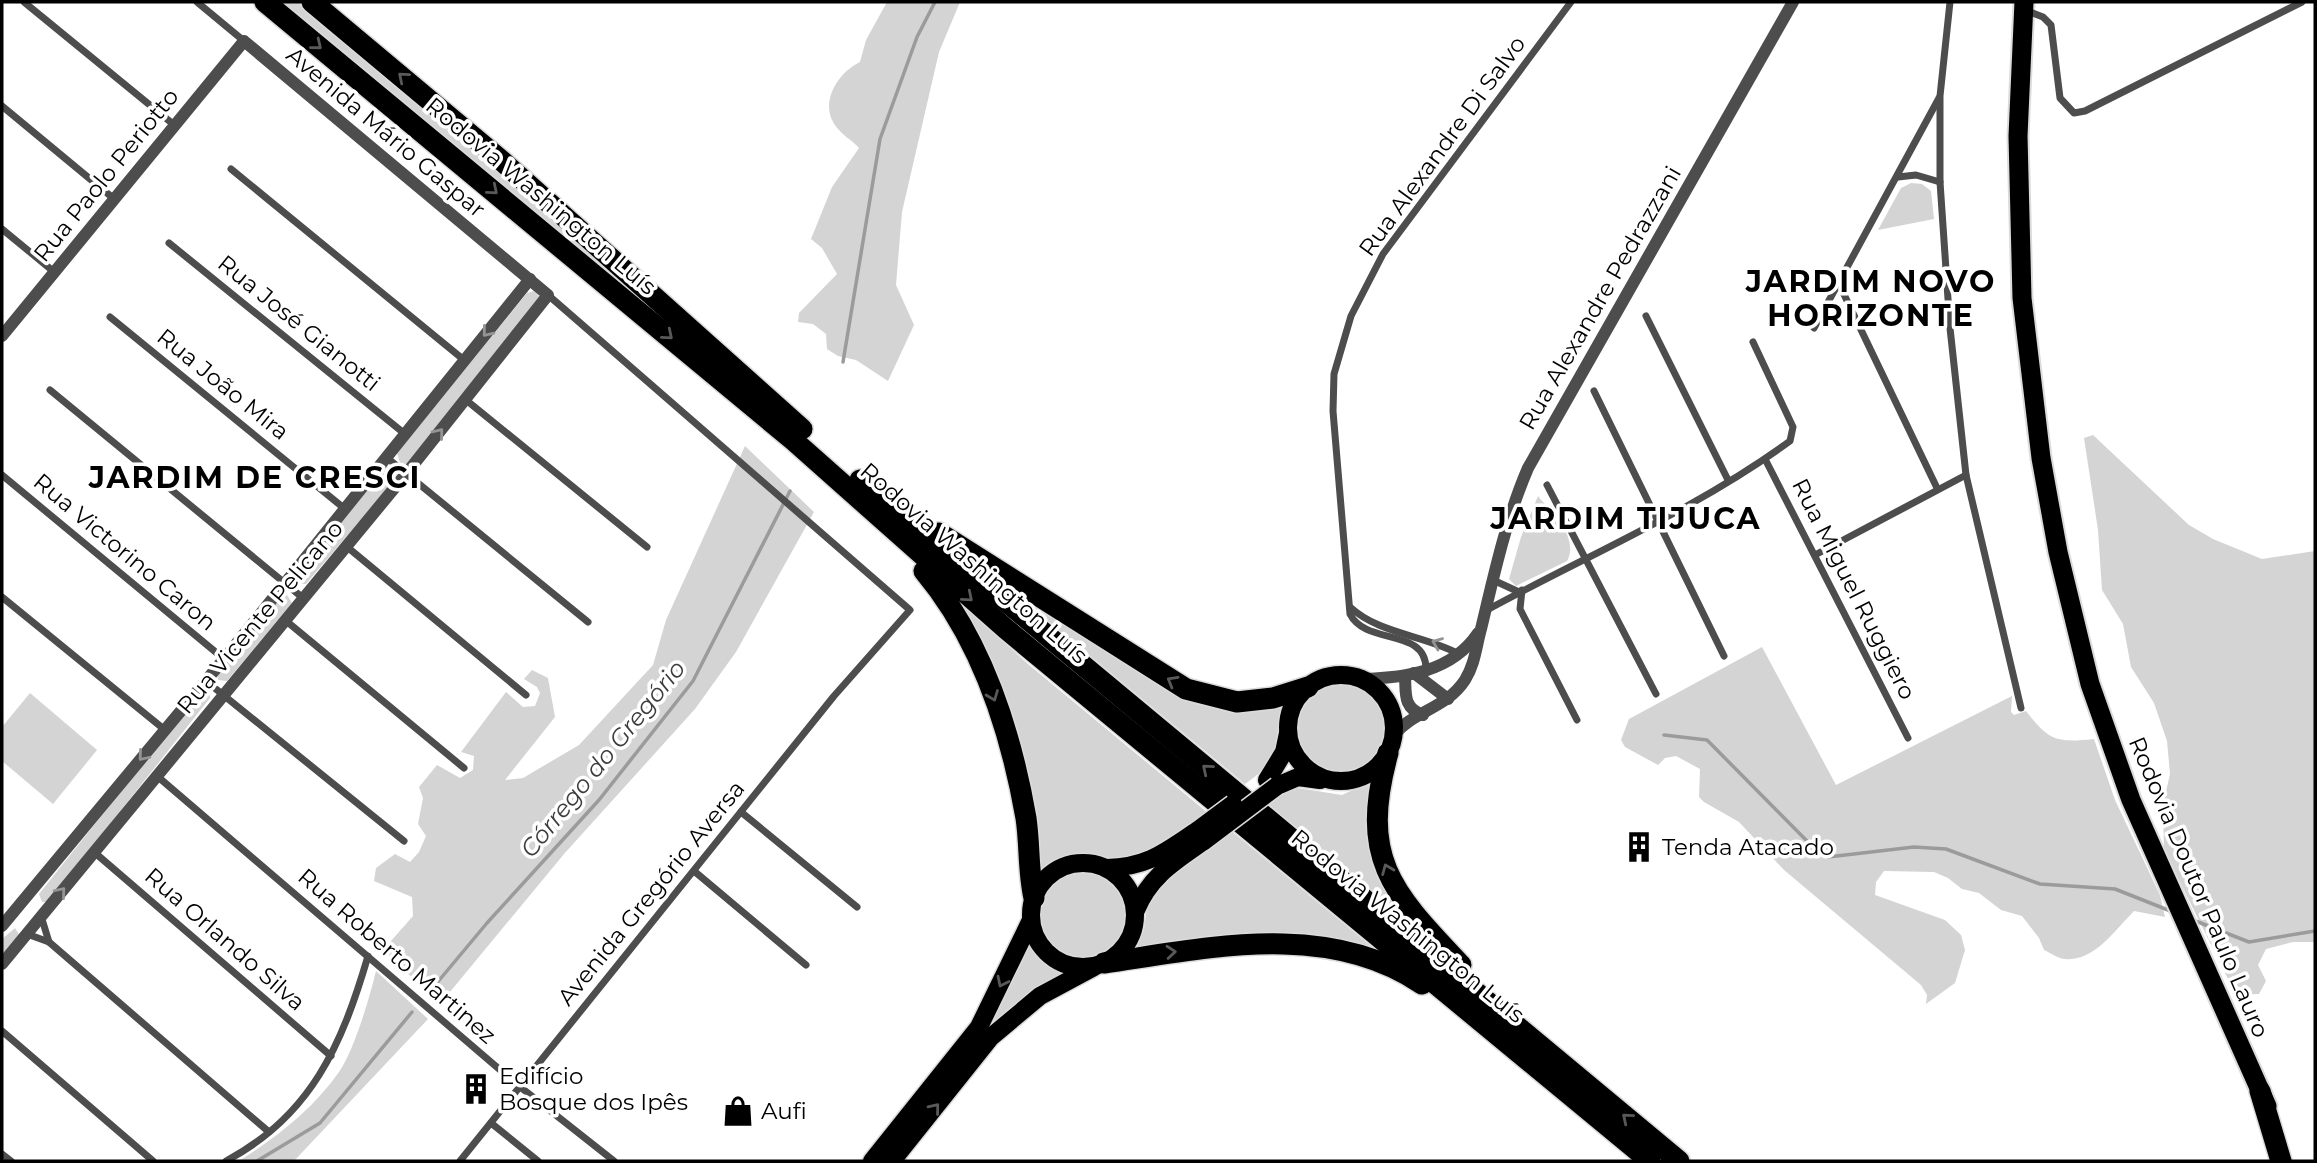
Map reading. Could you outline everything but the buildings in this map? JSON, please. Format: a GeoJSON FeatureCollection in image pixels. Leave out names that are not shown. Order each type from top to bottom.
{"type":"FeatureCollection","features":[{"type":"Feature","properties":{"kind":"highway","name":"Rodovia Washington Luís"},"geometry":{"type":"LineString","coordinates":[[265,2],[667,334],[1006,629],[1650,1161]]}},
{"type":"Feature","properties":{"kind":"highway","name":"Rodovia Washington Luís"},"geometry":{"type":"LineString","coordinates":[[313,2],[502,161],[835,459],[1679,1161]]}},
{"type":"Feature","properties":{"kind":"highway","name":"Rodovia Doutor Paulo Lauro"},"geometry":{"type":"LineString","coordinates":[[2022,4],[2018,217],[2022,298],[2041,458],[2058,552],[2090,684],[2131,800],[2191,930],[2260,1091]]}},
{"type":"Feature","properties":{"kind":"highway"},"geometry":{"type":"LineString","coordinates":[[835,459],[923,522],[1186,689],[1237,702],[1273,698],[1308,687]]}},
{"type":"Feature","properties":{"kind":"highway"},"geometry":{"type":"LineString","coordinates":[[878,515],[935,583],[988,682],[1020,786],[1034,898]]}},
{"type":"Feature","properties":{"kind":"highway"},"geometry":{"type":"LineString","coordinates":[[1391,744],[1376,799],[1377,840],[1390,877],[1413,913],[1525,1032]]}},
{"type":"Feature","properties":{"kind":"highway"},"geometry":{"type":"LineString","coordinates":[[1100,964],[1158,953],[1271,945],[1339,948],[1412,977],[1522,1054]]}},
{"type":"Feature","properties":{"kind":"highway"},"geometry":{"type":"LineString","coordinates":[[2260,1091],[2282,1151],[2293,1161]]}},
{"type":"Feature","properties":{"kind":"main road"},"geometry":{"type":"LineString","coordinates":[[892,1161],[991,1037],[1040,996],[1100,964],[1128,942],[1142,895],[1159,872],[1200,835],[1272,783],[1298,777],[1332,780],[1358,778],[1380,764],[1391,744],[1393,718],[1388,702],[1377,688],[1362,679],[1334,675],[1308,687],[1290,713],[1284,752],[1272,783]]}},
{"type":"Feature","properties":{"kind":"main road"},"geometry":{"type":"LineString","coordinates":[[1288,729],[1292,747],[1301,763],[1315,774],[1332,780]]}},
{"type":"Feature","properties":{"kind":"main road"},"geometry":{"type":"LineString","coordinates":[[872,1161],[979,1027],[1031,920],[1034,898],[1042,882],[1055,870],[1072,863],[1090,862],[1107,868],[1132,867],[1200,835]]}},
{"type":"Feature","properties":{"kind":"main road"},"geometry":{"type":"LineString","coordinates":[[1107,868],[1126,886],[1136,911]]}},
{"type":"Feature","properties":{"kind":"main road"},"geometry":{"type":"LineString","coordinates":[[1031,920],[1036,938],[1046,952],[1061,962],[1079,967],[1100,964]]}},
{"type":"Feature","properties":{"kind":"street"},"geometry":{"type":"LineString","coordinates":[[24,2],[173,124]]}},
{"type":"Feature","properties":{"kind":"street","name":"Avenida Mário Gaspar"},"geometry":{"type":"LineString","coordinates":[[197,2],[548,295]]}},
{"type":"Feature","properties":{"kind":"street","name":"Rua Alexandre Di Salvo"},"geometry":{"type":"LineString","coordinates":[[1350,607],[1333,411],[1334,374],[1351,316],[1383,254],[1571,2]]}},
{"type":"Feature","properties":{"kind":"street","name":"Rua Alexandre Pedrazzani"},"geometry":{"type":"LineString","coordinates":[[1391,744],[1402,725],[1448,699],[1472,668],[1517,494],[1528,468],[1793,2]]}},
{"type":"Feature","properties":{"kind":"street"},"geometry":{"type":"LineString","coordinates":[[1950,2],[1940,96],[1940,182],[1950,328],[1966,475],[2021,708]]}},
{"type":"Feature","properties":{"kind":"street"},"geometry":{"type":"LineString","coordinates":[[2022,4],[2051,25],[2060,98],[2074,113],[2085,111],[2302,2]]}},
{"type":"Feature","properties":{"kind":"street","name":"Rua Paolo Periotto"},"geometry":{"type":"LineString","coordinates":[[2,336],[173,124],[244,41]]}},
{"type":"Feature","properties":{"kind":"street"},"geometry":{"type":"LineString","coordinates":[[1814,328],[1940,96]]}},
{"type":"Feature","properties":{"kind":"street"},"geometry":{"type":"LineString","coordinates":[[2,106],[113,198]]}},
{"type":"Feature","properties":{"kind":"street"},"geometry":{"type":"LineString","coordinates":[[231,169],[464,360]]}},
{"type":"Feature","properties":{"kind":"street"},"geometry":{"type":"LineString","coordinates":[[1898,177],[1916,175],[1940,182]]}},
{"type":"Feature","properties":{"kind":"street"},"geometry":{"type":"LineString","coordinates":[[2,229],[53,271]]}},
{"type":"Feature","properties":{"kind":"street","name":"Rua José Gianotti"},"geometry":{"type":"LineString","coordinates":[[169,243],[404,433]]}},
{"type":"Feature","properties":{"kind":"street","name":"Rua Vicente Pelicano"},"geometry":{"type":"LineString","coordinates":[[5,922],[224,659],[530,279]]}},
{"type":"Feature","properties":{"kind":"street"},"geometry":{"type":"LineString","coordinates":[[1839,284],[1937,488]]}},
{"type":"Feature","properties":{"kind":"street","name":"Rua Vicente Pelicano"},"geometry":{"type":"LineString","coordinates":[[2,964],[406,474],[548,295]]}},
{"type":"Feature","properties":{"kind":"street","name":"Avenida Gregório Aversa"},"geometry":{"type":"LineString","coordinates":[[460,1161],[873,650],[910,610],[548,295]]}},
{"type":"Feature","properties":{"kind":"street"},"geometry":{"type":"LineString","coordinates":[[1646,316],[1728,480]]}},
{"type":"Feature","properties":{"kind":"street","name":"Rua João Mira"},"geometry":{"type":"LineString","coordinates":[[110,317],[345,509]]}},
{"type":"Feature","properties":{"kind":"street"},"geometry":{"type":"LineString","coordinates":[[1486,610],[1656,522],[1765,459],[1790,441],[1793,427],[1753,342]]}},
{"type":"Feature","properties":{"kind":"street"},"geometry":{"type":"LineString","coordinates":[[50,390],[303,598]]}},
{"type":"Feature","properties":{"kind":"street"},"geometry":{"type":"LineString","coordinates":[[1594,391],[1724,656]]}},
{"type":"Feature","properties":{"kind":"street"},"geometry":{"type":"LineString","coordinates":[[466,400],[647,548]]}},
{"type":"Feature","properties":{"kind":"street"},"geometry":{"type":"LineString","coordinates":[[386,457],[588,622]]}},
{"type":"Feature","properties":{"kind":"street","name":"Rua Miguel Ruggiero"},"geometry":{"type":"LineString","coordinates":[[1765,459],[1908,738]]}},
{"type":"Feature","properties":{"kind":"street","name":"Rua Victorino Caron"},"geometry":{"type":"LineString","coordinates":[[2,475],[224,659]]}},
{"type":"Feature","properties":{"kind":"street"},"geometry":{"type":"LineString","coordinates":[[1815,555],[1966,475]]}},
{"type":"Feature","properties":{"kind":"street"},"geometry":{"type":"LineString","coordinates":[[1547,485],[1656,694]]}},
{"type":"Feature","properties":{"kind":"street"},"geometry":{"type":"LineString","coordinates":[[346,547],[526,695]]}},
{"type":"Feature","properties":{"kind":"street"},"geometry":{"type":"LineString","coordinates":[[1493,580],[1520,591]]}},
{"type":"Feature","properties":{"kind":"street"},"geometry":{"type":"LineString","coordinates":[[1520,591],[1520,609],[1577,720]]}},
{"type":"Feature","properties":{"kind":"street"},"geometry":{"type":"LineString","coordinates":[[2,597],[165,730]]}},
{"type":"Feature","properties":{"kind":"street"},"geometry":{"type":"LineString","coordinates":[[1350,607],[1372,624],[1413,635],[1460,654],[1465,680]]}},
{"type":"Feature","properties":{"kind":"street"},"geometry":{"type":"LineString","coordinates":[[1350,607],[1352,618],[1364,629],[1419,647],[1426,657],[1415,673],[1405,698],[1411,708],[1423,715]]}},
{"type":"Feature","properties":{"kind":"street"},"geometry":{"type":"LineString","coordinates":[[285,620],[464,768]]}},
{"type":"Feature","properties":{"kind":"street","name":"Rua Alexandre Pedrazzani"},"geometry":{"type":"LineString","coordinates":[[1362,679],[1395,680],[1415,673],[1460,654],[1480,630]]}},
{"type":"Feature","properties":{"kind":"street"},"geometry":{"type":"LineString","coordinates":[[1415,673],[1448,699]]}},
{"type":"Feature","properties":{"kind":"street"},"geometry":{"type":"LineString","coordinates":[[206,681],[404,841]]}},
{"type":"Feature","properties":{"kind":"street","name":"Rua Roberto Martinez"},"geometry":{"type":"LineString","coordinates":[[157,776],[519,1086],[614,1161]]}},
{"type":"Feature","properties":{"kind":"street"},"geometry":{"type":"LineString","coordinates":[[741,812],[857,907]]}},
{"type":"Feature","properties":{"kind":"street","name":"Rua Orlando Silva"},"geometry":{"type":"LineString","coordinates":[[94,852],[331,1056]]}},
{"type":"Feature","properties":{"kind":"street"},"geometry":{"type":"LineString","coordinates":[[694,871],[806,965]]}},
{"type":"Feature","properties":{"kind":"street"},"geometry":{"type":"LineString","coordinates":[[22,901],[41,916],[49,942]]}},
{"type":"Feature","properties":{"kind":"street"},"geometry":{"type":"LineString","coordinates":[[5,922],[26,934],[49,942],[269,1132]]}},
{"type":"Feature","properties":{"kind":"street"},"geometry":{"type":"LineString","coordinates":[[226,1161],[292,1113],[320,1077],[353,1007],[368,956]]}},
{"type":"Feature","properties":{"kind":"street"},"geometry":{"type":"LineString","coordinates":[[2,1031],[153,1161]]}},
{"type":"Feature","properties":{"kind":"street"},"geometry":{"type":"LineString","coordinates":[[491,1123],[538,1161]]}},
{"type":"Feature","properties":{"kind":"street"},"geometry":{"type":"LineString","coordinates":[[2,1154],[11,1161]]}},
{"type":"Feature","properties":{"kind":"shaded area"},"geometry":{"type":"Polygon","coordinates":[[[273,2],[303,2],[640,292],[634,300],[273,2]]]}},
{"type":"Feature","properties":{"kind":"shaded area"},"geometry":{"type":"Polygon","coordinates":[[[887,2],[960,2],[939,52],[902,212],[896,285],[914,325],[888,381],[856,360],[838,356],[827,349],[826,334],[813,324],[798,322],[799,313],[837,274],[822,248],[811,239],[832,187],[859,148],[833,121],[829,102],[843,75],[860,62],[866,40],[887,2]]]}},
{"type":"Feature","properties":{"kind":"shaded area"},"geometry":{"type":"Polygon","coordinates":[[[1911,183],[1922,184],[1931,191],[1934,219],[1878,230],[1901,188],[1911,183]]]}},
{"type":"Feature","properties":{"kind":"shaded area"},"geometry":{"type":"Polygon","coordinates":[[[534,291],[540,297],[406,466],[400,463],[397,453],[527,293],[534,291]]]}},
{"type":"Feature","properties":{"kind":"shaded area"},"geometry":{"type":"Polygon","coordinates":[[[2093,435],[2189,525],[2213,539],[2262,559],[2315,551],[2315,942],[2293,942],[2266,949],[2258,965],[2266,981],[2259,994],[2236,995],[2164,850],[2163,805],[2170,774],[2167,741],[2154,703],[2131,667],[2123,624],[2102,590],[2098,530],[2084,438],[2093,435]]]}},
{"type":"Feature","properties":{"kind":"shaded area"},"geometry":{"type":"Polygon","coordinates":[[[745,446],[814,512],[736,652],[695,709],[564,854],[440,1004],[383,950],[413,916],[412,897],[374,881],[376,868],[395,854],[410,862],[419,852],[426,836],[418,824],[423,798],[419,787],[437,765],[460,778],[473,770],[474,756],[461,752],[506,692],[523,707],[535,706],[540,693],[537,687],[524,679],[532,670],[548,678],[555,717],[505,780],[523,778],[579,745],[653,665],[666,620],[745,446]]]}},
{"type":"Feature","properties":{"kind":"shaded area"},"geometry":{"type":"Polygon","coordinates":[[[387,466],[396,469],[398,476],[306,584],[298,584],[295,579],[387,466]]]}},
{"type":"Feature","properties":{"kind":"shaded area"},"geometry":{"type":"Polygon","coordinates":[[[1538,496],[1562,524],[1570,543],[1569,555],[1567,561],[1516,586],[1509,579],[1521,537],[1538,496]]]}},
{"type":"Feature","properties":{"kind":"shaded area"},"geometry":{"type":"Polygon","coordinates":[[[1007,587],[1196,704],[1240,711],[1284,702],[1275,755],[1262,771],[1245,784],[1007,587]]]}},
{"type":"Feature","properties":{"kind":"shaded area"},"geometry":{"type":"Polygon","coordinates":[[[287,595],[292,603],[227,681],[218,680],[217,672],[279,597],[287,595]]]}},
{"type":"Feature","properties":{"kind":"shaded area"},"geometry":{"type":"Polygon","coordinates":[[[954,597],[1028,664],[1208,813],[1149,853],[1124,859],[1079,854],[1053,864],[1035,878],[1035,850],[954,597]]]}},
{"type":"Feature","properties":{"kind":"shaded area"},"geometry":{"type":"Polygon","coordinates":[[[1762,647],[1836,785],[2012,696],[2011,712],[2014,715],[2026,711],[2041,729],[2054,738],[2071,741],[2094,739],[2115,800],[2160,895],[2165,917],[2134,911],[2095,950],[2076,959],[2063,959],[2044,950],[2039,938],[2022,916],[2001,910],[1979,893],[1962,889],[1948,878],[1934,872],[1884,871],[1876,882],[1875,895],[1945,920],[1961,935],[1965,950],[1955,983],[1926,1004],[1927,995],[1921,985],[1784,870],[1739,822],[1699,797],[1700,769],[1676,756],[1665,758],[1658,765],[1625,747],[1621,740],[1629,719],[1762,647]]]}},
{"type":"Feature","properties":{"kind":"shaded area"},"geometry":{"type":"Polygon","coordinates":[[[1331,683],[1349,683],[1365,690],[1378,703],[1385,719],[1385,737],[1378,753],[1365,766],[1349,773],[1331,773],[1315,766],[1302,753],[1295,737],[1295,719],[1302,703],[1315,690],[1331,683]]]}},
{"type":"Feature","properties":{"kind":"shaded area"},"geometry":{"type":"Polygon","coordinates":[[[205,690],[210,693],[210,698],[48,902],[42,902],[39,894],[199,694],[205,690]]]}},
{"type":"Feature","properties":{"kind":"shaded area"},"geometry":{"type":"Polygon","coordinates":[[[30,693],[97,750],[53,804],[2,761],[2,727],[30,693]]]}},
{"type":"Feature","properties":{"kind":"shaded area"},"geometry":{"type":"Polygon","coordinates":[[[1376,779],[1405,918],[1267,803],[1291,787],[1342,795],[1376,779]]]}},
{"type":"Feature","properties":{"kind":"shaded area"},"geometry":{"type":"Polygon","coordinates":[[[1230,830],[1383,956],[1352,948],[1129,954],[1143,933],[1147,907],[1155,889],[1174,870],[1230,830]]]}},
{"type":"Feature","properties":{"kind":"shaded area"},"geometry":{"type":"Polygon","coordinates":[[[1083,869],[1101,872],[1116,882],[1126,897],[1129,915],[1126,933],[1116,948],[1101,958],[1083,961],[1065,958],[1050,948],[1040,933],[1037,915],[1040,897],[1050,882],[1065,872],[1083,869]]]}},
{"type":"Feature","properties":{"kind":"shaded area"},"geometry":{"type":"Polygon","coordinates":[[[15,928],[20,936],[2,958],[2,939],[15,928]]]}},
{"type":"Feature","properties":{"kind":"shaded area"},"geometry":{"type":"Polygon","coordinates":[[[1027,937],[1043,957],[1071,970],[1044,985],[886,1161],[877,1161],[975,1037],[1027,937]]]}},
{"type":"Feature","properties":{"kind":"shaded area"},"geometry":{"type":"Polygon","coordinates":[[[376,971],[428,1019],[294,1161],[239,1161],[294,1121],[318,1098],[339,1072],[356,1037],[376,971]]]}},
{"type":"Feature","properties":{"kind":"waterway","name":"Córrego do Gregório"},"geometry":{"type":"LineString","coordinates":[[843,362],[880,139],[917,37],[935,2]]}},
{"type":"Feature","properties":{"kind":"waterway","name":"Córrego do Gregório"},"geometry":{"type":"LineString","coordinates":[[431,990],[487,923],[599,800],[693,681],[790,491]]}},
{"type":"Feature","properties":{"kind":"waterway"},"geometry":{"type":"LineString","coordinates":[[1664,735],[1707,740],[1812,846],[1828,857],[1914,847],[1946,849],[2040,884],[2115,889],[2173,912]]}},
{"type":"Feature","properties":{"kind":"waterway"},"geometry":{"type":"LineString","coordinates":[[2193,920],[2249,942],[2315,931]]}},
{"type":"Feature","properties":{"kind":"waterway","name":"Córrego do Gregório"},"geometry":{"type":"LineString","coordinates":[[257,1161],[320,1123],[412,1012]]}},
{"type":"Feature","properties":{"kind":"place","name":"Tenda Atacado"},"geometry":{"type":"Point","coordinates":[1639,847]}},
{"type":"Feature","properties":{"kind":"place","name":"Edifício Bosque dos Ipês"},"geometry":{"type":"Point","coordinates":[476,1089]}},
{"type":"Feature","properties":{"kind":"place","name":"Aufi"},"geometry":{"type":"Point","coordinates":[738,1111]}},
{"type":"Feature","properties":{"kind":"district","name":"JARDIM NOVO HORIZONTE"},"geometry":{"type":"Point","coordinates":[1871,299]}},
{"type":"Feature","properties":{"kind":"district","name":"JARDIM DE CRESCI"},"geometry":{"type":"Point","coordinates":[255,478]}},
{"type":"Feature","properties":{"kind":"district","name":"JARDIM TIJUCA"},"geometry":{"type":"Point","coordinates":[1626,519]}}]}
